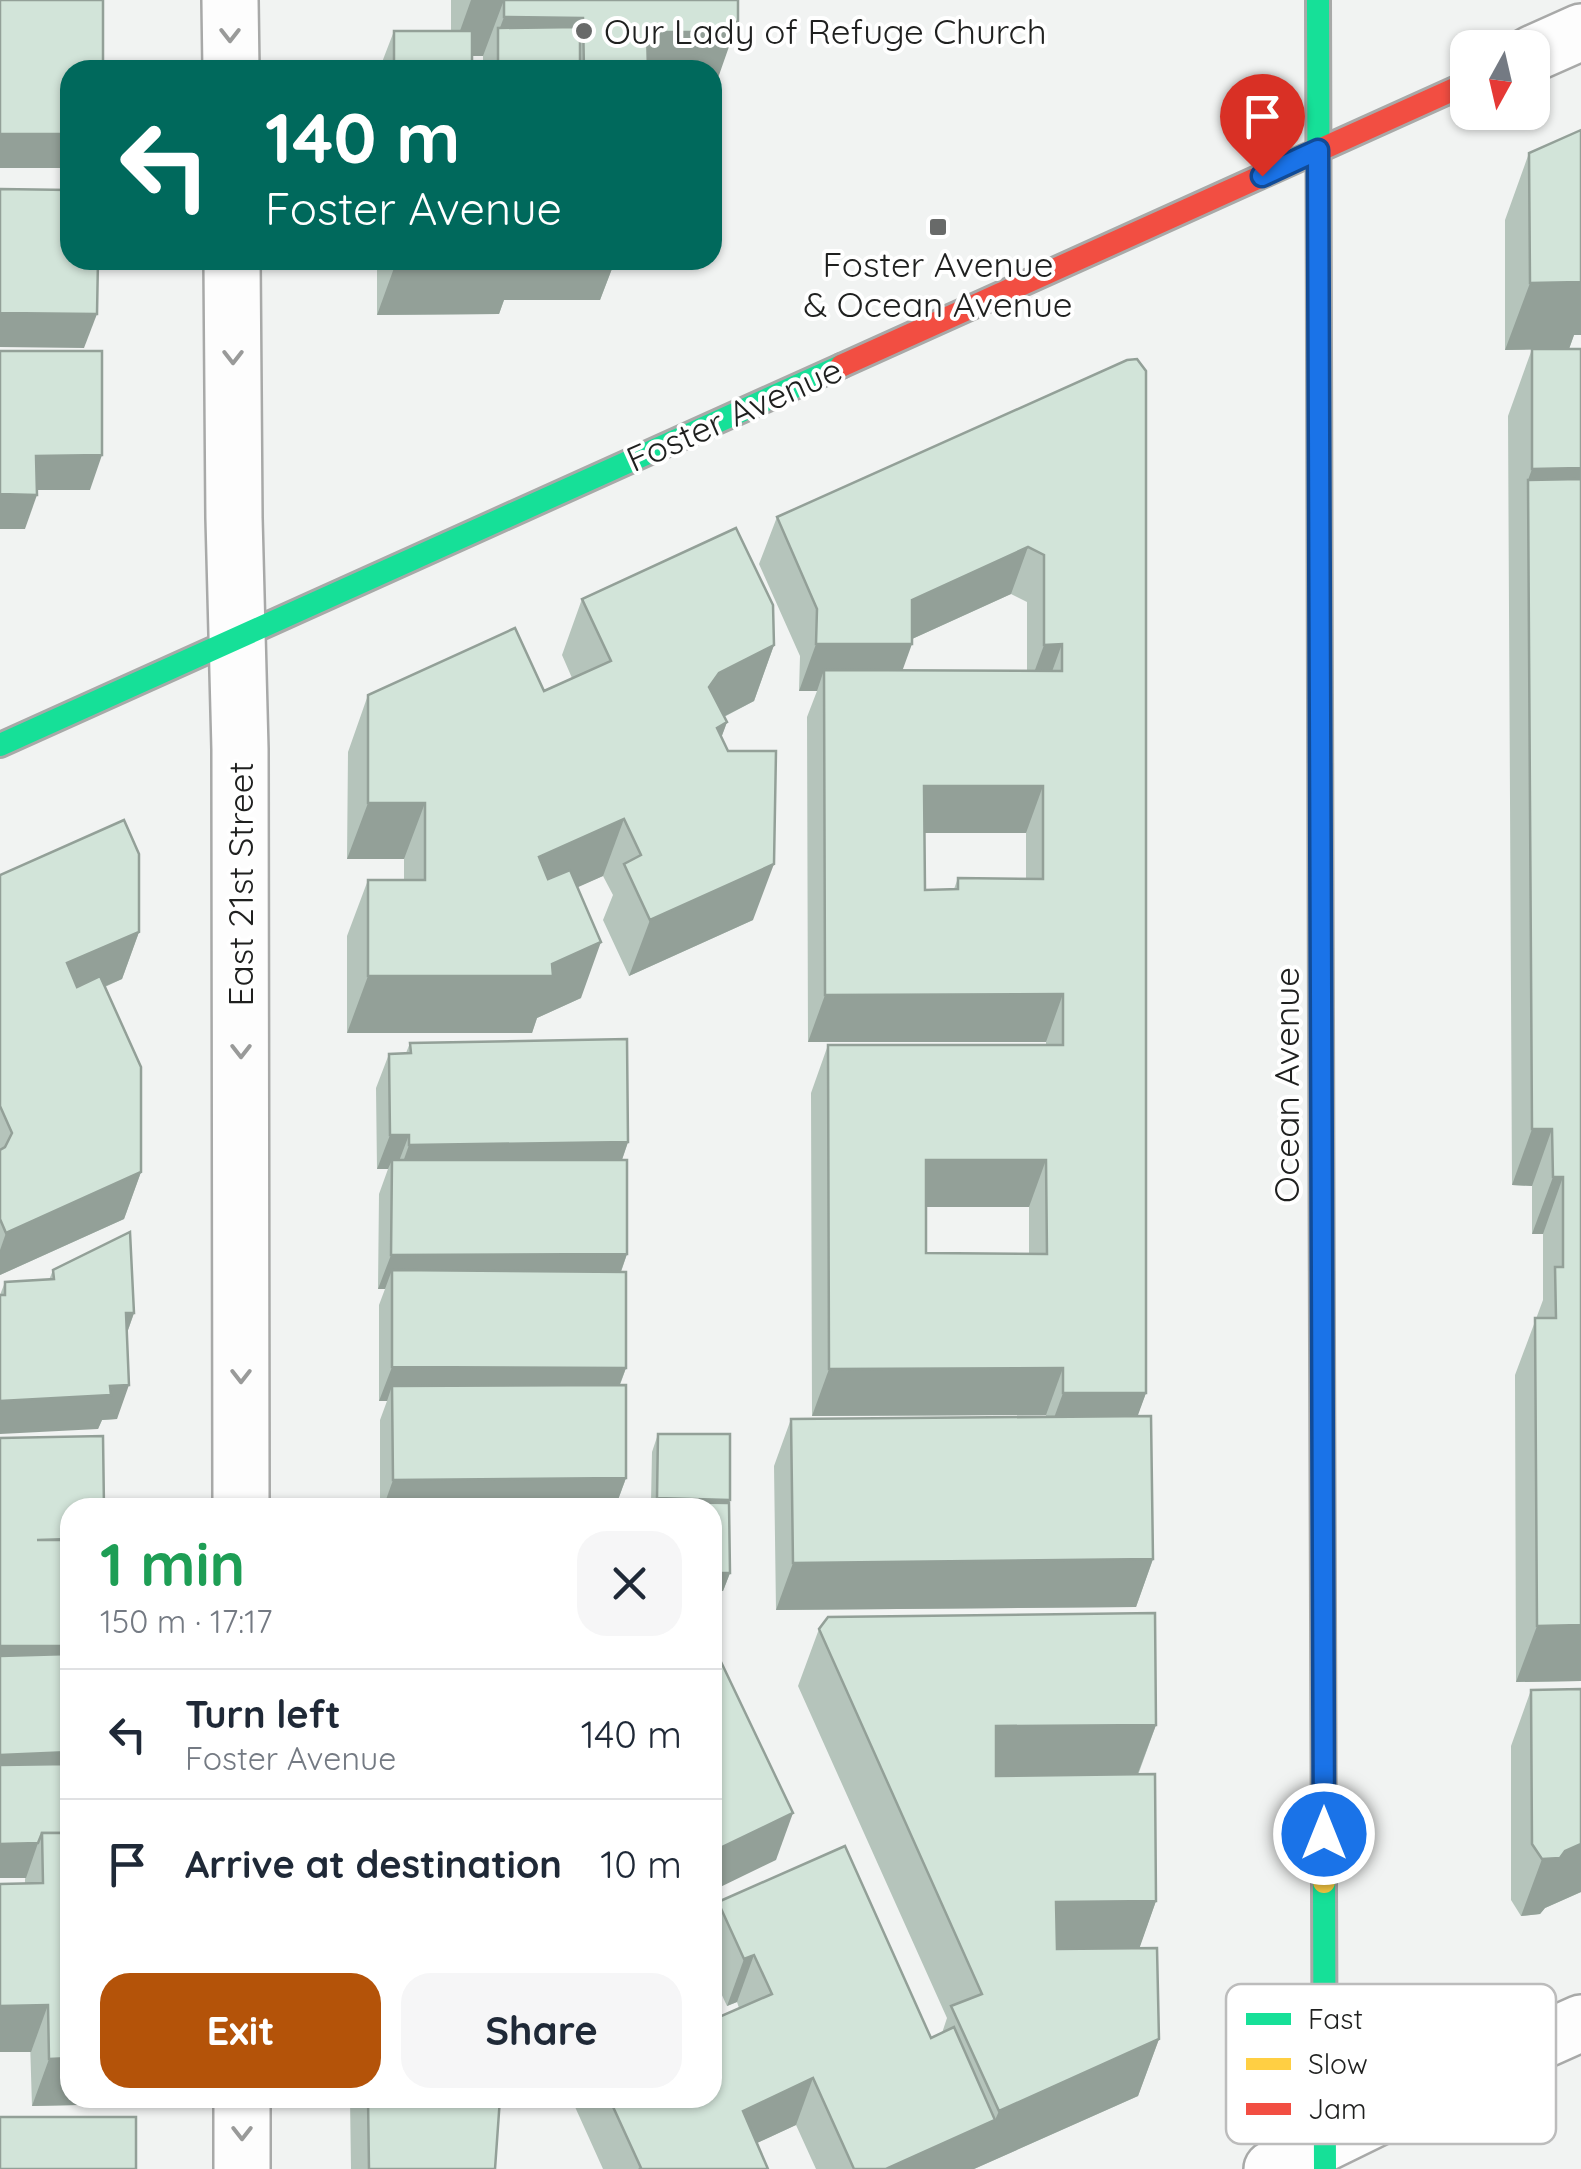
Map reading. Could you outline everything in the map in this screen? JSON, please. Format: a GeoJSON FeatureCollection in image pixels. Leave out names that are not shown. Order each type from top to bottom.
{"type":"FeatureCollection","features":[{"type":"Feature","properties":{"kind":"main road","name":"Ocean Avenue"},"geometry":{"type":"LineString","coordinates":[[1318,0],[1324,1984]]}},
{"type":"Feature","properties":{"kind":"main road","name":"Foster Avenue"},"geometry":{"type":"LineString","coordinates":[[0,745],[1450,91]]}},
{"type":"Feature","properties":{"kind":"street"},"geometry":{"type":"LineString","coordinates":[[230,0],[231,60]]}},
{"type":"Feature","properties":{"kind":"street"},"geometry":{"type":"LineString","coordinates":[[1550,46],[1581,32]]}},
{"type":"Feature","properties":{"kind":"street","name":"East 21st Street"},"geometry":{"type":"LineString","coordinates":[[232,270],[240,749],[241,1498]]}},
{"type":"Feature","properties":{"kind":"street"},"geometry":{"type":"LineString","coordinates":[[1556,2036],[1581,2023]]}},
{"type":"Feature","properties":{"kind":"street"},"geometry":{"type":"LineString","coordinates":[[242,2108],[242,2169]]}},
{"type":"Feature","properties":{"kind":"street"},"geometry":{"type":"LineString","coordinates":[[1272,2169],[1325,2156],[1348,2144]]}},
{"type":"Feature","properties":{"kind":"building"},"geometry":{"type":"Polygon","coordinates":[[[0,0],[103,0],[103,60],[60,60],[60,134],[0,134],[0,0]]]}},
{"type":"Feature","properties":{"kind":"building"},"geometry":{"type":"Polygon","coordinates":[[[504,0],[738,0],[738,21],[726,32],[647,32],[648,60],[584,60],[583,18],[504,17],[504,0]]]}},
{"type":"Feature","properties":{"kind":"building"},"geometry":{"type":"Polygon","coordinates":[[[580,27],[580,60],[498,60],[498,28],[580,27]]]}},
{"type":"Feature","properties":{"kind":"building"},"geometry":{"type":"Polygon","coordinates":[[[394,31],[472,31],[472,60],[394,60],[394,31]]]}},
{"type":"Feature","properties":{"kind":"building"},"geometry":{"type":"Polygon","coordinates":[[[1581,130],[1581,282],[1530,283],[1529,153],[1581,130]]]}},
{"type":"Feature","properties":{"kind":"building"},"geometry":{"type":"Polygon","coordinates":[[[0,189],[60,190],[60,270],[98,270],[97,314],[0,313],[0,189]]]}},
{"type":"Feature","properties":{"kind":"building"},"geometry":{"type":"Polygon","coordinates":[[[1532,349],[1581,349],[1581,468],[1532,469],[1532,349]]]}},
{"type":"Feature","properties":{"kind":"building"},"geometry":{"type":"Polygon","coordinates":[[[0,351],[102,351],[102,455],[36,456],[37,495],[0,494],[0,351]]]}},
{"type":"Feature","properties":{"kind":"building"},"geometry":{"type":"Polygon","coordinates":[[[1137,359],[1146,371],[1146,1393],[1063,1393],[1063,1368],[829,1369],[828,1045],[1063,1045],[1063,994],[825,995],[824,670],[1062,671],[1062,644],[1044,645],[1044,555],[1028,547],[912,600],[912,644],[816,644],[817,609],[777,517],[1127,360],[1137,359]],[[924,786],[925,890],[958,889],[958,878],[1043,879],[1043,786],[924,786]],[[926,1160],[926,1253],[1047,1254],[1046,1160],[926,1160]]]}},
{"type":"Feature","properties":{"kind":"building"},"geometry":{"type":"Polygon","coordinates":[[[1581,479],[1581,1625],[1537,1626],[1535,1318],[1556,1318],[1555,1267],[1563,1267],[1563,1177],[1553,1177],[1552,1129],[1532,1129],[1528,480],[1581,479]]]}},
{"type":"Feature","properties":{"kind":"building"},"geometry":{"type":"Polygon","coordinates":[[[736,528],[773,605],[774,645],[719,673],[709,687],[727,722],[717,728],[728,751],[776,751],[774,864],[650,920],[624,864],[641,855],[624,819],[539,857],[548,879],[570,870],[601,942],[552,964],[553,976],[368,976],[368,880],[425,880],[425,803],[368,803],[368,695],[515,628],[544,691],[611,661],[582,599],[736,528]]]}},
{"type":"Feature","properties":{"kind":"building"},"geometry":{"type":"Polygon","coordinates":[[[124,820],[139,854],[139,932],[67,963],[77,987],[100,976],[141,1067],[141,1172],[6,1233],[0,1219],[0,1150],[12,1133],[0,1106],[0,875],[124,820]]]}},
{"type":"Feature","properties":{"kind":"building"},"geometry":{"type":"Polygon","coordinates":[[[627,1039],[628,1142],[409,1145],[409,1135],[390,1135],[389,1054],[411,1053],[410,1043],[627,1039]]]}},
{"type":"Feature","properties":{"kind":"building"},"geometry":{"type":"Polygon","coordinates":[[[392,1160],[627,1160],[627,1254],[391,1255],[392,1160]]]}},
{"type":"Feature","properties":{"kind":"building"},"geometry":{"type":"Polygon","coordinates":[[[130,1232],[134,1313],[126,1313],[129,1385],[110,1386],[111,1395],[0,1401],[0,1295],[5,1295],[5,1282],[54,1279],[53,1270],[130,1232]]]}},
{"type":"Feature","properties":{"kind":"building"},"geometry":{"type":"Polygon","coordinates":[[[392,1270],[626,1272],[626,1368],[392,1367],[392,1270]]]}},
{"type":"Feature","properties":{"kind":"building"},"geometry":{"type":"Polygon","coordinates":[[[626,1385],[626,1478],[393,1480],[392,1386],[626,1385]]]}},
{"type":"Feature","properties":{"kind":"building"},"geometry":{"type":"Polygon","coordinates":[[[1151,1416],[1153,1559],[793,1563],[791,1419],[1151,1416]]]}},
{"type":"Feature","properties":{"kind":"building"},"geometry":{"type":"Polygon","coordinates":[[[658,1434],[730,1434],[730,1500],[657,1498],[658,1434]]]}},
{"type":"Feature","properties":{"kind":"building"},"geometry":{"type":"Polygon","coordinates":[[[103,1436],[104,1498],[60,1498],[60,1539],[37,1540],[60,1540],[60,1646],[0,1646],[0,1438],[103,1436]]]}},
{"type":"Feature","properties":{"kind":"building"},"geometry":{"type":"Polygon","coordinates":[[[722,1503],[729,1503],[730,1573],[722,1573],[722,1503]]]}},
{"type":"Feature","properties":{"kind":"building"},"geometry":{"type":"Polygon","coordinates":[[[1155,1613],[1156,1725],[996,1726],[996,1776],[1155,1774],[1156,1901],[1056,1902],[1057,1949],[1157,1948],[1159,2039],[999,2111],[951,2006],[982,1994],[819,1629],[828,1617],[1155,1613]]]}},
{"type":"Feature","properties":{"kind":"building"},"geometry":{"type":"Polygon","coordinates":[[[60,1654],[60,1752],[0,1755],[0,1656],[60,1654]]]}},
{"type":"Feature","properties":{"kind":"building"},"geometry":{"type":"Polygon","coordinates":[[[722,1664],[793,1813],[722,1847],[722,1664]]]}},
{"type":"Feature","properties":{"kind":"building"},"geometry":{"type":"Polygon","coordinates":[[[1581,1689],[1581,1844],[1565,1851],[1560,1858],[1542,1859],[1532,1844],[1531,1690],[1581,1689]]]}},
{"type":"Feature","properties":{"kind":"building"},"geometry":{"type":"Polygon","coordinates":[[[60,1764],[60,1833],[42,1833],[38,1843],[0,1844],[0,1765],[60,1764]]]}},
{"type":"Feature","properties":{"kind":"building"},"geometry":{"type":"Polygon","coordinates":[[[42,1833],[60,1833],[60,2058],[49,2059],[48,2005],[0,2006],[0,1884],[43,1883],[42,1833]]]}},
{"type":"Feature","properties":{"kind":"building"},"geometry":{"type":"Polygon","coordinates":[[[845,1846],[931,2038],[954,2027],[995,2120],[886,2169],[854,2169],[813,2078],[743,2111],[768,2169],[639,2169],[614,2108],[722,2108],[722,2016],[772,1994],[754,1955],[744,1959],[722,1911],[722,1900],[845,1846]]]}},
{"type":"Feature","properties":{"kind":"building"},"geometry":{"type":"Polygon","coordinates":[[[368,2108],[499,2108],[495,2169],[369,2169],[368,2108]]]}},
{"type":"Feature","properties":{"kind":"building"},"geometry":{"type":"Polygon","coordinates":[[[0,2117],[136,2117],[136,2169],[0,2169],[0,2117]]]}},
{"type":"Feature","properties":{"kind":"traffic: fast"},"geometry":{"type":"LineString","coordinates":[[1318,0],[1320,700]]}},
{"type":"Feature","properties":{"kind":"traffic: fast"},"geometry":{"type":"LineString","coordinates":[[0,745],[841,366]]}},
{"type":"Feature","properties":{"kind":"traffic: fast"},"geometry":{"type":"LineString","coordinates":[[1324,1882],[1324,1984]]}},
{"type":"Feature","properties":{"kind":"traffic: fast"},"geometry":{"type":"LineString","coordinates":[[1325,2144],[1325,2169]]}},
{"type":"Feature","properties":{"kind":"traffic: slow"},"geometry":{"type":"LineString","coordinates":[[1322,1344],[1324,1882]]}},
{"type":"Feature","properties":{"kind":"traffic: jam"},"geometry":{"type":"LineString","coordinates":[[841,366],[1450,91]]}},
{"type":"Feature","properties":{"kind":"traffic: jam"},"geometry":{"type":"LineString","coordinates":[[1320,700],[1322,1344]]}},
{"type":"Feature","properties":{"kind":"place","name":"Our Lady of Refuge Church"},"geometry":{"type":"Point","coordinates":[584,31]}},
{"type":"Feature","properties":{"kind":"place","name":"Foster Avenue & Ocean Avenue"},"geometry":{"type":"Point","coordinates":[938,227]}},
{"type":"Feature","properties":{"kind":"route"},"geometry":{"type":"LineString","coordinates":[[1262,176],[1318,150],[1324,1834]]}}]}
